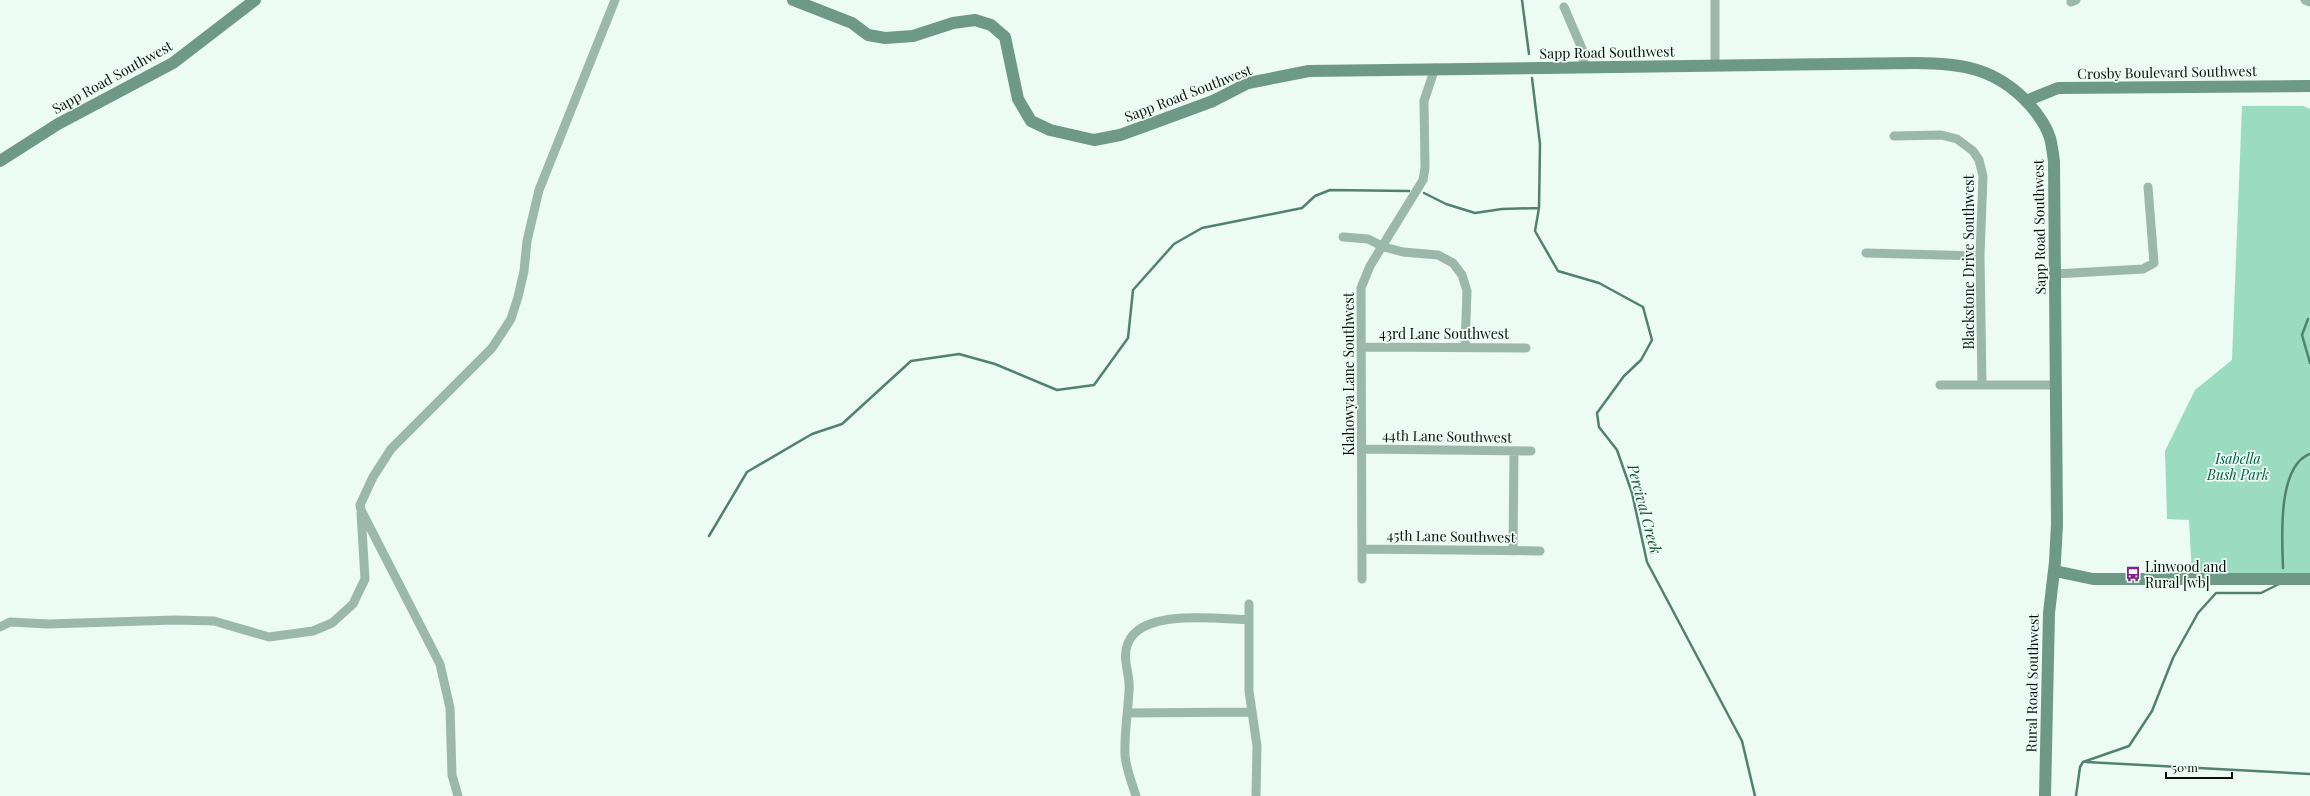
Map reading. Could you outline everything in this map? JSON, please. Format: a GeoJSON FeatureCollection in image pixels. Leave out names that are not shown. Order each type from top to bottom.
{"type":"FeatureCollection","features":[{"type":"Feature","properties":{"kind":"street","name":"Sapp Road Southwest"},"geometry":{"type":"LineString","coordinates":[[0,161],[58,124],[173,63],[255,0]]}},
{"type":"Feature","properties":{"kind":"street"},"geometry":{"type":"LineString","coordinates":[[0,627],[10,622],[91,623],[176,620],[214,622],[269,637],[313,631],[332,623],[353,604],[366,579],[360,505],[372,477],[391,449],[492,348],[511,318],[524,271],[527,241],[539,190],[615,0]]}},
{"type":"Feature","properties":{"kind":"street","name":"Sapp Road Southwest"},"geometry":{"type":"LineString","coordinates":[[793,0],[852,23],[868,35],[885,38],[913,36],[953,23],[975,20],[991,25],[1005,37],[1018,99],[1031,121],[1050,130],[1094,140],[1120,135],[1213,101],[1248,83],[1280,75],[1308,71],[1869,62],[1958,65],[1984,71],[1999,79],[2026,101],[2035,111],[2050,137],[2054,162],[2054,386],[2057,524],[2055,571]]}},
{"type":"Feature","properties":{"kind":"street"},"geometry":{"type":"LineString","coordinates":[[1715,0],[1715,64]]}},
{"type":"Feature","properties":{"kind":"street"},"geometry":{"type":"LineString","coordinates":[[2305,0],[2310,2]]}},
{"type":"Feature","properties":{"kind":"street"},"geometry":{"type":"LineString","coordinates":[[1564,7],[1583,51],[1584,67]]}},
{"type":"Feature","properties":{"kind":"street","name":"Klahowya Lane Southwest"},"geometry":{"type":"LineString","coordinates":[[1362,579],[1363,347],[1361,288],[1370,266],[1384,247],[1414,196],[1424,173],[1424,101],[1435,68]]}},
{"type":"Feature","properties":{"kind":"street","name":"Crosby Boulevard Southwest"},"geometry":{"type":"LineString","coordinates":[[2026,101],[2058,88],[2310,86]]}},
{"type":"Feature","properties":{"kind":"street","name":"Blackstone Drive Southwest"},"geometry":{"type":"LineString","coordinates":[[1894,136],[1948,136],[1962,141],[1973,151],[1979,160],[1983,176],[1980,256],[1982,386]]}},
{"type":"Feature","properties":{"kind":"street"},"geometry":{"type":"LineString","coordinates":[[2055,274],[2143,268],[2152,266],[2154,263],[2148,187]]}},
{"type":"Feature","properties":{"kind":"street"},"geometry":{"type":"LineString","coordinates":[[1343,237],[1368,239],[1384,247],[1403,252],[1438,255],[1453,263],[1462,275],[1467,291],[1465,347]]}},
{"type":"Feature","properties":{"kind":"street"},"geometry":{"type":"LineString","coordinates":[[1866,253],[1980,256]]}},
{"type":"Feature","properties":{"kind":"street","name":"43rd Lane Southwest"},"geometry":{"type":"LineString","coordinates":[[1363,347],[1526,348]]}},
{"type":"Feature","properties":{"kind":"street"},"geometry":{"type":"LineString","coordinates":[[1940,385],[2054,386]]}},
{"type":"Feature","properties":{"kind":"street","name":"44th Lane Southwest"},"geometry":{"type":"LineString","coordinates":[[1363,449],[1531,450]]}},
{"type":"Feature","properties":{"kind":"street"},"geometry":{"type":"LineString","coordinates":[[1513,551],[1514,450]]}},
{"type":"Feature","properties":{"kind":"street"},"geometry":{"type":"LineString","coordinates":[[361,510],[440,664],[450,708],[452,775],[458,796]]}},
{"type":"Feature","properties":{"kind":"street","name":"45th Lane Southwest"},"geometry":{"type":"LineString","coordinates":[[1362,549],[1540,551]]}},
{"type":"Feature","properties":{"kind":"street"},"geometry":{"type":"LineString","coordinates":[[2055,571],[2093,579],[2310,579]]}},
{"type":"Feature","properties":{"kind":"street","name":"Rural Road Southwest"},"geometry":{"type":"LineString","coordinates":[[2046,796],[2049,614],[2055,571]]}},
{"type":"Feature","properties":{"kind":"street"},"geometry":{"type":"LineString","coordinates":[[1249,604],[1249,691],[1257,746],[1256,796]]}},
{"type":"Feature","properties":{"kind":"street"},"geometry":{"type":"LineString","coordinates":[[1136,796],[1126,755],[1130,684],[1125,657],[1128,642],[1136,630],[1147,623],[1163,618],[1249,620]]}},
{"type":"Feature","properties":{"kind":"street"},"geometry":{"type":"LineString","coordinates":[[1128,713],[1251,712]]}},
{"type":"Feature","properties":{"kind":"green space","name":"Isabella Bush Park"},"geometry":{"type":"Polygon","coordinates":[[[2242,106],[2303,106],[2310,109],[2310,576],[2192,575],[2189,520],[2167,519],[2165,451],[2195,390],[2232,360],[2242,106]]]}},
{"type":"Feature","properties":{"kind":"waterway","name":"Percival Creek"},"geometry":{"type":"LineString","coordinates":[[1522,0],[1529,54]]}},
{"type":"Feature","properties":{"kind":"waterway","name":"Percival Creek"},"geometry":{"type":"LineString","coordinates":[[1532,78],[1540,144],[1539,208],[1535,231],[1558,271],[1599,283],[1643,307],[1652,340],[1641,360],[1624,376],[1597,413],[1599,427],[1617,450],[1632,493],[1647,562],[1742,741],[1755,796]]}},
{"type":"Feature","properties":{"kind":"waterway"},"geometry":{"type":"LineString","coordinates":[[709,536],[747,472],[812,434],[842,424],[911,361],[959,354],[995,364],[1057,390],[1094,385],[1128,338],[1133,290],[1174,244],[1202,228],[1302,208],[1315,196],[1330,190],[1409,191]]}},
{"type":"Feature","properties":{"kind":"waterway"},"geometry":{"type":"LineString","coordinates":[[1424,193],[1446,204],[1475,213],[1502,209],[1539,208]]}},
{"type":"Feature","properties":{"kind":"waterway"},"geometry":{"type":"LineString","coordinates":[[2308,319],[2302,335],[2310,363]]}},
{"type":"Feature","properties":{"kind":"waterway"},"geometry":{"type":"LineString","coordinates":[[2283,568],[2282,522],[2287,488],[2292,473],[2299,461],[2310,454]]}},
{"type":"Feature","properties":{"kind":"waterway"},"geometry":{"type":"LineString","coordinates":[[2076,796],[2080,767],[2083,762],[2129,746],[2152,711],[2173,658],[2198,613],[2216,593],[2261,593],[2279,584]]}},
{"type":"Feature","properties":{"kind":"waterway"},"geometry":{"type":"LineString","coordinates":[[2086,762],[2310,774]]}},
{"type":"Feature","properties":{"kind":"place","name":"Linwood and Rural [wb]"},"geometry":{"type":"Point","coordinates":[2133,574]}}]}
